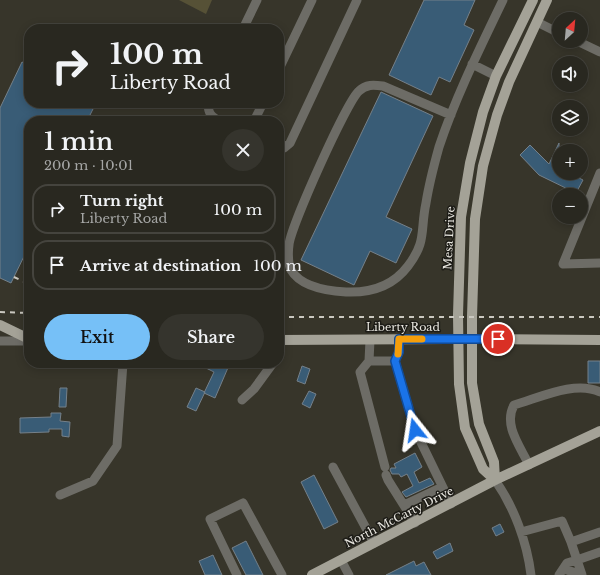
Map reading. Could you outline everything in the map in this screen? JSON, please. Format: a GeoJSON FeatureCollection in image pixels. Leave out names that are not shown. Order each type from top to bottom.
{"type":"FeatureCollection","features":[{"type":"Feature","properties":{"kind":"main road","name":"Mesa Drive"},"geometry":{"type":"LineString","coordinates":[[495,480],[483,469],[465,428],[458,384],[461,217],[470,163],[483,112],[496,76],[533,0]]}},
{"type":"Feature","properties":{"kind":"main road","name":"Mesa Drive"},"geometry":{"type":"LineString","coordinates":[[495,480],[494,462],[479,424],[472,383],[474,226],[483,166],[497,115],[509,82],[547,0]]}},
{"type":"Feature","properties":{"kind":"main road"},"geometry":{"type":"LineString","coordinates":[[525,17],[537,22]]}},
{"type":"Feature","properties":{"kind":"main road"},"geometry":{"type":"LineString","coordinates":[[496,76],[509,82]]}},
{"type":"Feature","properties":{"kind":"main road"},"geometry":{"type":"LineString","coordinates":[[0,325],[24,337]]}},
{"type":"Feature","properties":{"kind":"main road","name":"Liberty Road"},"geometry":{"type":"LineString","coordinates":[[284,340],[600,340]]}},
{"type":"Feature","properties":{"kind":"main road","name":"North McCarty Drive"},"geometry":{"type":"LineString","coordinates":[[312,575],[415,523],[495,480],[600,431]]}},
{"type":"Feature","properties":{"kind":"street"},"geometry":{"type":"LineString","coordinates":[[245,24],[257,0]]}},
{"type":"Feature","properties":{"kind":"street"},"geometry":{"type":"LineString","coordinates":[[284,59],[312,0]]}},
{"type":"Feature","properties":{"kind":"street"},"geometry":{"type":"LineString","coordinates":[[284,148],[290,143],[358,0]]}},
{"type":"Feature","properties":{"kind":"street"},"geometry":{"type":"LineString","coordinates":[[451,115],[383,86],[368,86],[357,92],[340,123],[296,220],[289,244],[291,269],[299,278],[307,284],[328,290],[355,292],[372,290],[384,286],[400,276],[421,245],[425,203],[439,148],[451,115],[460,90],[503,0]]}},
{"type":"Feature","properties":{"kind":"street"},"geometry":{"type":"LineString","coordinates":[[537,22],[552,29]]}},
{"type":"Feature","properties":{"kind":"street"},"geometry":{"type":"LineString","coordinates":[[588,46],[600,52]]}},
{"type":"Feature","properties":{"kind":"street"},"geometry":{"type":"LineString","coordinates":[[472,64],[496,76]]}},
{"type":"Feature","properties":{"kind":"street"},"geometry":{"type":"LineString","coordinates":[[600,173],[563,264],[600,263]]}},
{"type":"Feature","properties":{"kind":"street"},"geometry":{"type":"LineString","coordinates":[[399,339],[399,352],[395,361],[415,430],[451,504]]}},
{"type":"Feature","properties":{"kind":"street"},"geometry":{"type":"LineString","coordinates":[[0,341],[24,340]]}},
{"type":"Feature","properties":{"kind":"street"},"geometry":{"type":"LineString","coordinates":[[370,340],[369,361],[360,372],[388,480],[415,523]]}},
{"type":"Feature","properties":{"kind":"street"},"geometry":{"type":"LineString","coordinates":[[369,361],[395,361]]}},
{"type":"Feature","properties":{"kind":"street"},"geometry":{"type":"LineString","coordinates":[[60,495],[93,481],[117,446],[122,368]]}},
{"type":"Feature","properties":{"kind":"street"},"geometry":{"type":"LineString","coordinates":[[242,400],[254,389],[269,368]]}},
{"type":"Feature","properties":{"kind":"street"},"geometry":{"type":"LineString","coordinates":[[529,464],[509,420],[510,413],[514,405],[569,389],[592,388],[600,392]]}},
{"type":"Feature","properties":{"kind":"street"},"geometry":{"type":"LineString","coordinates":[[333,467],[374,543]]}},
{"type":"Feature","properties":{"kind":"street","name":"Mesa Drive"},"geometry":{"type":"LineString","coordinates":[[495,480],[506,496],[521,532],[530,564],[531,575]]}},
{"type":"Feature","properties":{"kind":"street"},"geometry":{"type":"LineString","coordinates":[[404,505],[442,487]]}},
{"type":"Feature","properties":{"kind":"street"},"geometry":{"type":"LineString","coordinates":[[236,575],[210,519],[243,503],[282,575]]}},
{"type":"Feature","properties":{"kind":"street"},"geometry":{"type":"LineString","coordinates":[[521,532],[562,521],[571,542],[577,560],[582,575],[561,572],[567,563],[577,560],[600,552]]}},
{"type":"Feature","properties":{"kind":"street"},"geometry":{"type":"LineString","coordinates":[[571,542],[600,532]]}},
{"type":"Feature","properties":{"kind":"street"},"geometry":{"type":"LineString","coordinates":[[341,560],[349,575]]}},
{"type":"Feature","properties":{"kind":"shaded area"},"geometry":{"type":"Polygon","coordinates":[[[179,0],[212,0],[206,14],[179,0]]]}},
{"type":"Feature","properties":{"kind":"building"},"geometry":{"type":"Polygon","coordinates":[[[424,0],[475,0],[464,25],[474,30],[450,82],[439,77],[431,95],[389,75],[424,0]]]}},
{"type":"Feature","properties":{"kind":"building"},"geometry":{"type":"Polygon","coordinates":[[[22,62],[24,63],[24,108],[94,108],[90,116],[24,116],[24,256],[11,283],[0,278],[0,108],[22,62]]]}},
{"type":"Feature","properties":{"kind":"building"},"geometry":{"type":"Polygon","coordinates":[[[381,92],[433,116],[386,217],[412,229],[396,263],[370,251],[354,285],[301,260],[381,92]]]}},
{"type":"Feature","properties":{"kind":"building"},"geometry":{"type":"Polygon","coordinates":[[[530,145],[549,164],[552,158],[552,180],[583,180],[579,188],[566,188],[539,175],[520,155],[530,145]]]}},
{"type":"Feature","properties":{"kind":"building"},"geometry":{"type":"Polygon","coordinates":[[[588,361],[600,361],[600,383],[588,383],[588,361]]]}},
{"type":"Feature","properties":{"kind":"building"},"geometry":{"type":"Polygon","coordinates":[[[302,366],[310,369],[305,384],[297,381],[302,366]]]}},
{"type":"Feature","properties":{"kind":"building"},"geometry":{"type":"Polygon","coordinates":[[[206,368],[228,368],[215,398],[204,393],[214,372],[206,368]]]}},
{"type":"Feature","properties":{"kind":"building"},"geometry":{"type":"Polygon","coordinates":[[[60,388],[67,388],[66,407],[59,407],[60,388]]]}},
{"type":"Feature","properties":{"kind":"building"},"geometry":{"type":"Polygon","coordinates":[[[196,388],[205,392],[196,411],[187,407],[196,388]]]}},
{"type":"Feature","properties":{"kind":"building"},"geometry":{"type":"Polygon","coordinates":[[[309,391],[316,394],[310,408],[302,404],[309,391]]]}},
{"type":"Feature","properties":{"kind":"building"},"geometry":{"type":"Polygon","coordinates":[[[51,413],[61,413],[60,421],[70,422],[69,437],[62,436],[62,429],[49,429],[49,432],[20,433],[20,418],[51,417],[51,413]]]}},
{"type":"Feature","properties":{"kind":"building"},"geometry":{"type":"Polygon","coordinates":[[[415,453],[422,467],[414,472],[419,483],[430,478],[434,484],[406,497],[402,492],[413,486],[407,474],[401,477],[399,474],[392,474],[390,470],[391,468],[396,468],[394,464],[415,453]]]}},
{"type":"Feature","properties":{"kind":"building"},"geometry":{"type":"Polygon","coordinates":[[[314,475],[338,522],[324,529],[301,482],[314,475]]]}},
{"type":"Feature","properties":{"kind":"building"},"geometry":{"type":"Polygon","coordinates":[[[500,524],[504,532],[496,536],[492,528],[500,524]]]}},
{"type":"Feature","properties":{"kind":"building"},"geometry":{"type":"Polygon","coordinates":[[[246,541],[263,575],[246,575],[232,548],[246,541]]]}},
{"type":"Feature","properties":{"kind":"building"},"geometry":{"type":"Polygon","coordinates":[[[450,543],[453,551],[437,559],[433,552],[450,543]]]}},
{"type":"Feature","properties":{"kind":"building"},"geometry":{"type":"Polygon","coordinates":[[[213,555],[222,575],[205,575],[199,561],[213,555]]]}},
{"type":"Feature","properties":{"kind":"building"},"geometry":{"type":"Polygon","coordinates":[[[414,561],[416,566],[424,562],[431,575],[386,575],[414,561]]]}},
{"type":"Feature","properties":{"kind":"railway"},"geometry":{"type":"LineString","coordinates":[[14,277],[24,282]]}},
{"type":"Feature","properties":{"kind":"railway"},"geometry":{"type":"LineString","coordinates":[[0,312],[24,313]]}},
{"type":"Feature","properties":{"kind":"railway"},"geometry":{"type":"LineString","coordinates":[[284,317],[600,317]]}},
{"type":"Feature","properties":{"kind":"slow traffic"},"geometry":{"type":"LineString","coordinates":[[398,354],[399,339],[422,339]]}},
{"type":"Feature","properties":{"kind":"route"},"geometry":{"type":"LineString","coordinates":[[415,430],[395,361],[399,352],[399,339],[498,339]]}}]}
